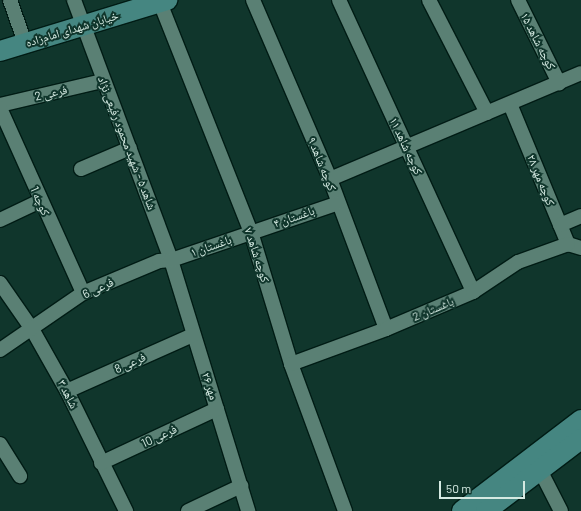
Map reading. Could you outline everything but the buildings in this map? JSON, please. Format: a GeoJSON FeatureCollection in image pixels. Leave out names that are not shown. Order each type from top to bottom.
{"type":"FeatureCollection","features":[{"type":"Feature","properties":{"kind":"main road","name":"خیابان شهدای امام‌زاده"},"geometry":{"type":"LineString","coordinates":[[0,51],[162,1]]}},
{"type":"Feature","properties":{"kind":"main road"},"geometry":{"type":"LineString","coordinates":[[462,511],[581,420]]}},
{"type":"Feature","properties":{"kind":"main road"},"geometry":{"type":"LineString","coordinates":[[486,511],[581,439]]}},
{"type":"Feature","properties":{"kind":"street"},"geometry":{"type":"LineString","coordinates":[[10,0],[25,43]]}},
{"type":"Feature","properties":{"kind":"street","name":"شاهد ۵ - شهید محمود رفیعی نژاد"},"geometry":{"type":"LineString","coordinates":[[74,0],[102,81],[130,148],[171,260]]}},
{"type":"Feature","properties":{"kind":"street","name":"کوچه شاهد ۹"},"geometry":{"type":"LineString","coordinates":[[253,0],[330,179],[386,329]]}},
{"type":"Feature","properties":{"kind":"street","name":"کوچه شاهد ۱۱"},"geometry":{"type":"LineString","coordinates":[[339,0],[473,292]]}},
{"type":"Feature","properties":{"kind":"street"},"geometry":{"type":"LineString","coordinates":[[429,0],[487,113]]}},
{"type":"Feature","properties":{"kind":"street","name":"کوچه شاهد ۱۵"},"geometry":{"type":"LineString","coordinates":[[518,0],[559,83]]}},
{"type":"Feature","properties":{"kind":"street","name":"کوچه شاهد ۷"},"geometry":{"type":"LineString","coordinates":[[162,1],[251,232],[292,364],[345,511]]}},
{"type":"Feature","properties":{"kind":"street"},"geometry":{"type":"LineString","coordinates":[[330,179],[581,73]]}},
{"type":"Feature","properties":{"kind":"street","name":"فرعی 2"},"geometry":{"type":"LineString","coordinates":[[0,106],[102,81]]}},
{"type":"Feature","properties":{"kind":"street","name":"کوچه مهر ۲۸"},"geometry":{"type":"LineString","coordinates":[[510,104],[560,225],[575,246]]}},
{"type":"Feature","properties":{"kind":"street","name":"کوچه 1"},"geometry":{"type":"LineString","coordinates":[[0,106],[40,201],[83,293]]}},
{"type":"Feature","properties":{"kind":"street"},"geometry":{"type":"LineString","coordinates":[[81,168],[130,148]]}},
{"type":"Feature","properties":{"kind":"street"},"geometry":{"type":"LineString","coordinates":[[0,220],[40,201]]}},
{"type":"Feature","properties":{"kind":"street","name":"باغستان ۴"},"geometry":{"type":"LineString","coordinates":[[251,232],[338,203]]}},
{"type":"Feature","properties":{"kind":"street"},"geometry":{"type":"LineString","coordinates":[[560,225],[581,216]]}},
{"type":"Feature","properties":{"kind":"street","name":"باغستان ۱"},"geometry":{"type":"LineString","coordinates":[[171,260],[251,232]]}},
{"type":"Feature","properties":{"kind":"street","name":"باغستان 2"},"geometry":{"type":"LineString","coordinates":[[292,364],[386,329],[473,292],[518,262],[575,246]]}},
{"type":"Feature","properties":{"kind":"street","name":"فرعی 6"},"geometry":{"type":"LineString","coordinates":[[0,350],[83,293],[159,261],[171,260]]}},
{"type":"Feature","properties":{"kind":"street","name":"مهر ۲۶"},"geometry":{"type":"LineString","coordinates":[[171,260],[248,511]]}},
{"type":"Feature","properties":{"kind":"street","name":"شاهد ۳"},"geometry":{"type":"LineString","coordinates":[[0,283],[32,329],[67,391],[101,463],[126,511]]}},
{"type":"Feature","properties":{"kind":"street","name":"فرعی 8"},"geometry":{"type":"LineString","coordinates":[[67,391],[193,335]]}},
{"type":"Feature","properties":{"kind":"street","name":"فرعی 10"},"geometry":{"type":"LineString","coordinates":[[101,463],[217,409]]}},
{"type":"Feature","properties":{"kind":"street"},"geometry":{"type":"LineString","coordinates":[[0,444],[20,476]]}},
{"type":"Feature","properties":{"kind":"street"},"geometry":{"type":"LineString","coordinates":[[540,470],[562,511]]}},
{"type":"Feature","properties":{"kind":"street"},"geometry":{"type":"LineString","coordinates":[[188,511],[241,486]]}}]}
